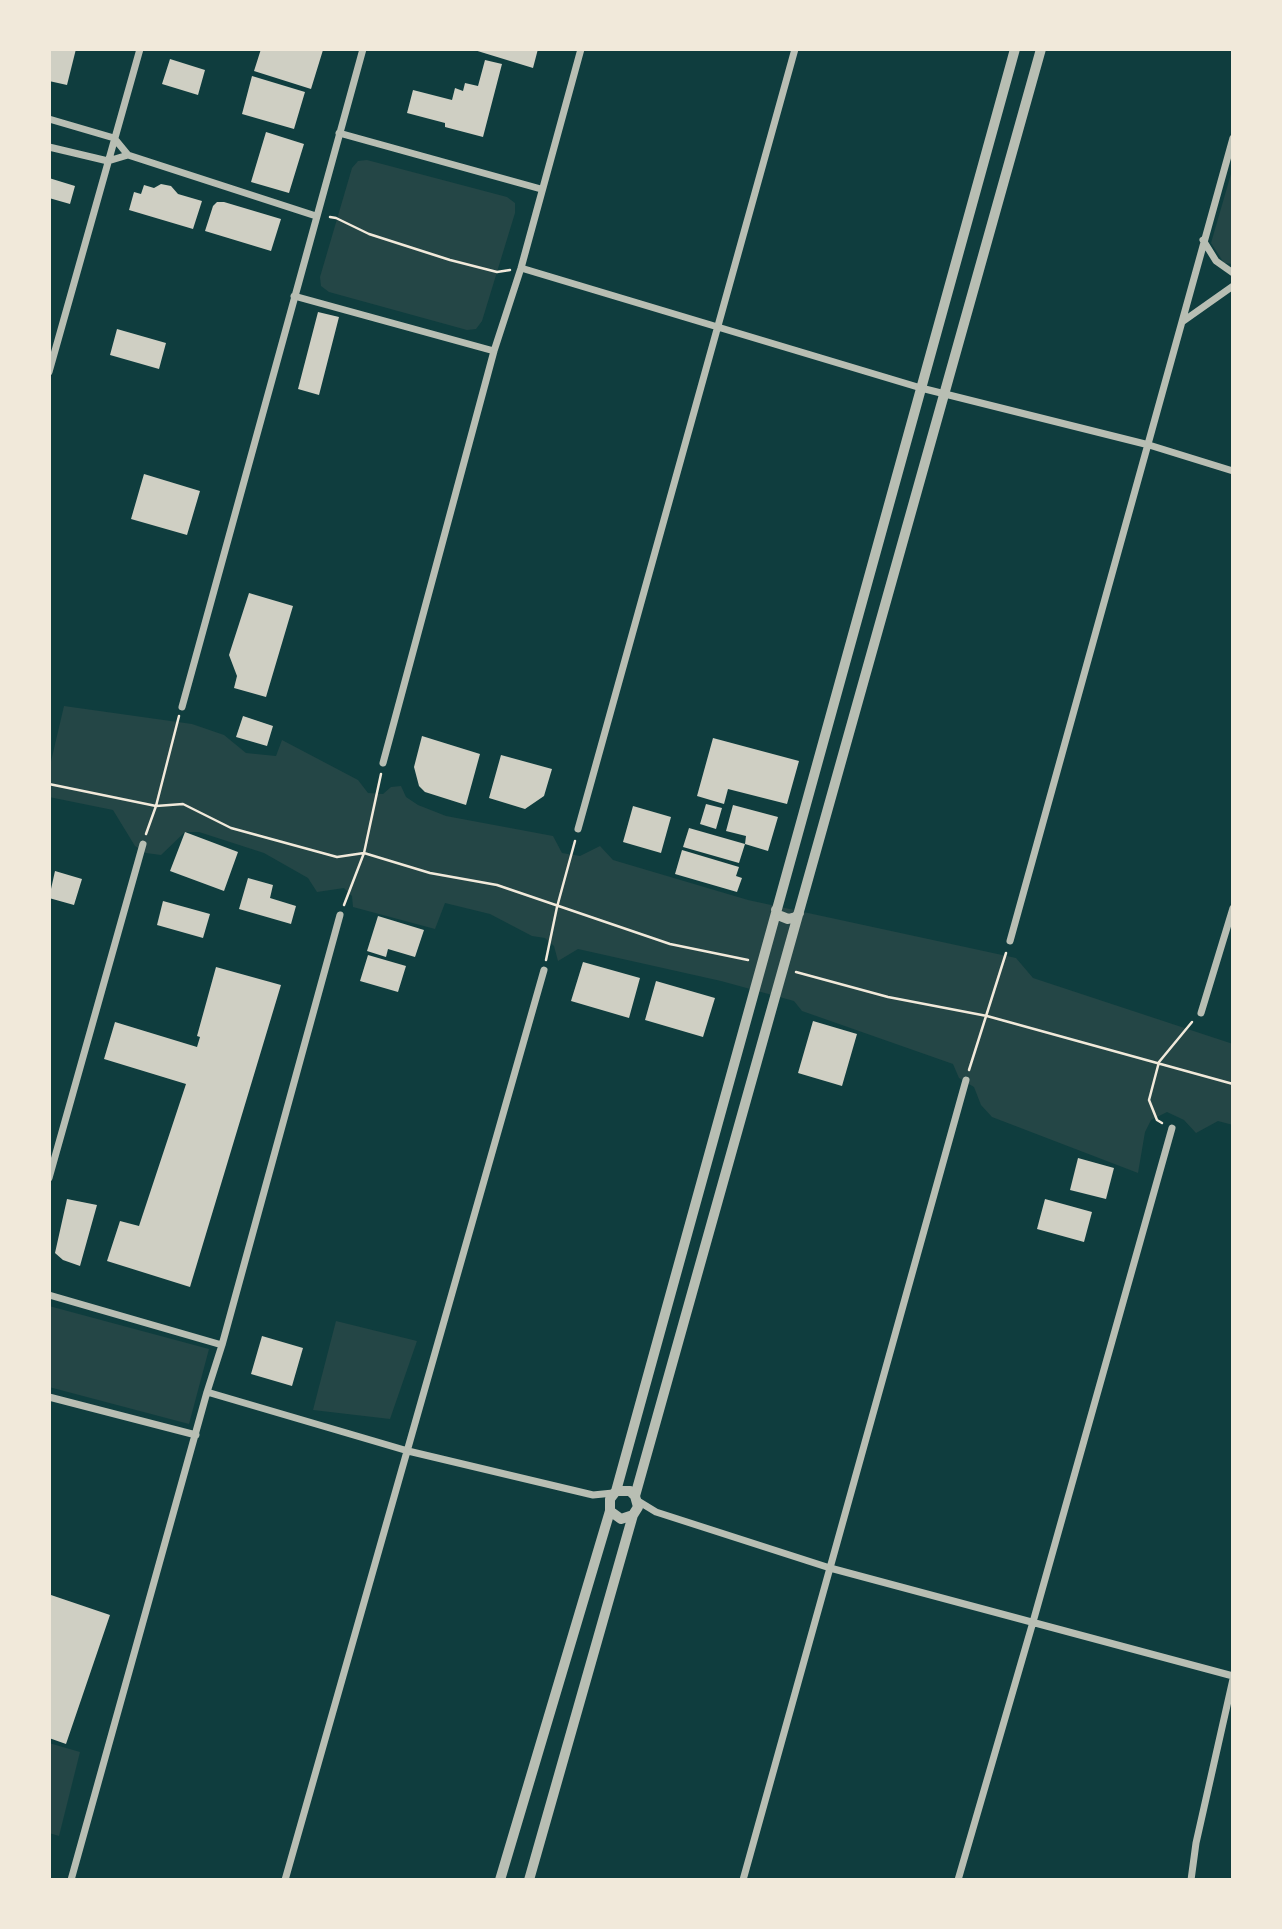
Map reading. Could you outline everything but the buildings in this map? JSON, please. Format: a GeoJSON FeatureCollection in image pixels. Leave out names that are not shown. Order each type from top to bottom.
{"type":"FeatureCollection","features":[{"type":"Feature","properties":{"kind":"street"},"geometry":{"type":"LineString","coordinates":[[49,372],[140,49]]}},
{"type":"Feature","properties":{"kind":"street"},"geometry":{"type":"LineString","coordinates":[[181,707],[363,49]]}},
{"type":"Feature","properties":{"kind":"street"},"geometry":{"type":"LineString","coordinates":[[383,763],[494,351],[522,268],[541,189],[581,49]]}},
{"type":"Feature","properties":{"kind":"street"},"geometry":{"type":"LineString","coordinates":[[578,829],[795,49]]}},
{"type":"Feature","properties":{"kind":"street"},"geometry":{"type":"LineString","coordinates":[[500,1880],[615,1492],[1015,49]]}},
{"type":"Feature","properties":{"kind":"street"},"geometry":{"type":"LineString","coordinates":[[529,1880],[636,1506],[783,968],[1041,49]]}},
{"type":"Feature","properties":{"kind":"street"},"geometry":{"type":"LineString","coordinates":[[49,119],[114,138],[128,155],[316,216]]}},
{"type":"Feature","properties":{"kind":"street"},"geometry":{"type":"LineString","coordinates":[[339,133],[541,189]]}},
{"type":"Feature","properties":{"kind":"street"},"geometry":{"type":"LineString","coordinates":[[1010,941],[1233,138]]}},
{"type":"Feature","properties":{"kind":"street"},"geometry":{"type":"LineString","coordinates":[[49,147],[108,161],[128,155]]}},
{"type":"Feature","properties":{"kind":"street"},"geometry":{"type":"LineString","coordinates":[[1203,240],[1216,261],[1233,274]]}},
{"type":"Feature","properties":{"kind":"street"},"geometry":{"type":"LineString","coordinates":[[522,268],[921,388],[1149,446],[1233,471]]}},
{"type":"Feature","properties":{"kind":"street"},"geometry":{"type":"LineString","coordinates":[[1182,322],[1233,286]]}},
{"type":"Feature","properties":{"kind":"street"},"geometry":{"type":"LineString","coordinates":[[294,296],[494,351]]}},
{"type":"Feature","properties":{"kind":"street"},"geometry":{"type":"LineString","coordinates":[[49,1178],[143,844]]}},
{"type":"Feature","properties":{"kind":"street"},"geometry":{"type":"LineString","coordinates":[[1201,1013],[1233,908]]}},
{"type":"Feature","properties":{"kind":"street"},"geometry":{"type":"LineString","coordinates":[[776,909],[778,915],[788,919],[799,913]]}},
{"type":"Feature","properties":{"kind":"street"},"geometry":{"type":"LineString","coordinates":[[71,1880],[340,915]]}},
{"type":"Feature","properties":{"kind":"street"},"geometry":{"type":"LineString","coordinates":[[285,1880],[544,970]]}},
{"type":"Feature","properties":{"kind":"street"},"geometry":{"type":"LineString","coordinates":[[752,996],[758,990],[766,991],[774,997],[774,1002]]}},
{"type":"Feature","properties":{"kind":"street"},"geometry":{"type":"LineString","coordinates":[[743,1880],[966,1080]]}},
{"type":"Feature","properties":{"kind":"street"},"geometry":{"type":"LineString","coordinates":[[957,1880],[1033,1622],[1172,1128]]}},
{"type":"Feature","properties":{"kind":"street"},"geometry":{"type":"LineString","coordinates":[[49,1295],[222,1345]]}},
{"type":"Feature","properties":{"kind":"street"},"geometry":{"type":"LineString","coordinates":[[207,1392],[408,1451],[593,1495],[630,1491],[636,1506]]}},
{"type":"Feature","properties":{"kind":"street"},"geometry":{"type":"LineString","coordinates":[[49,1397],[196,1435]]}},
{"type":"Feature","properties":{"kind":"street"},"geometry":{"type":"LineString","coordinates":[[593,1495],[621,1519],[636,1506]]}},
{"type":"Feature","properties":{"kind":"street"},"geometry":{"type":"LineString","coordinates":[[636,1506],[830,1568],[1233,1678],[1196,1843],[1191,1880]]}},
{"type":"Feature","properties":{"kind":"path"},"geometry":{"type":"LineString","coordinates":[[316,216],[336,218],[369,234],[497,272],[522,268]]}},
{"type":"Feature","properties":{"kind":"path"},"geometry":{"type":"LineString","coordinates":[[143,844],[156,806],[181,707]]}},
{"type":"Feature","properties":{"kind":"path"},"geometry":{"type":"LineString","coordinates":[[340,915],[364,853],[383,763]]}},
{"type":"Feature","properties":{"kind":"path"},"geometry":{"type":"LineString","coordinates":[[49,784],[156,806],[183,804],[231,828],[337,858],[364,853],[430,873],[497,885],[670,944],[762,963]]}},
{"type":"Feature","properties":{"kind":"path"},"geometry":{"type":"LineString","coordinates":[[544,970],[557,907],[578,829]]}},
{"type":"Feature","properties":{"kind":"path"},"geometry":{"type":"LineString","coordinates":[[966,1080],[1010,941]]}},
{"type":"Feature","properties":{"kind":"path"},"geometry":{"type":"LineString","coordinates":[[783,968],[888,997],[987,1016],[1233,1084]]}},
{"type":"Feature","properties":{"kind":"path"},"geometry":{"type":"LineString","coordinates":[[1172,1128],[1157,1120],[1149,1100],[1159,1062],[1201,1013]]}},
{"type":"Feature","properties":{"kind":"shaded area"},"geometry":{"type":"Polygon","coordinates":[[[367,160],[507,197],[515,203],[515,213],[482,321],[476,329],[467,330],[329,292],[321,286],[320,277],[352,168],[358,161],[367,160]]]}},
{"type":"Feature","properties":{"kind":"shaded area"},"geometry":{"type":"Polygon","coordinates":[[[1233,167],[1233,264],[1224,263],[1211,243],[1233,167]]]}},
{"type":"Feature","properties":{"kind":"shaded area"},"geometry":{"type":"Polygon","coordinates":[[[64,706],[192,724],[224,735],[246,753],[276,756],[282,740],[358,780],[368,793],[383,794],[391,787],[401,786],[406,797],[418,805],[446,816],[553,836],[562,853],[580,856],[600,846],[613,860],[748,900],[1016,958],[1033,978],[1233,1044],[1233,1125],[1218,1121],[1196,1133],[1184,1120],[1167,1112],[1151,1120],[1145,1132],[1138,1173],[992,1117],[981,1105],[974,1087],[959,1078],[953,1064],[802,1011],[794,1001],[721,981],[578,949],[558,961],[554,946],[545,938],[532,936],[490,914],[445,903],[435,929],[353,907],[352,896],[344,888],[317,892],[308,878],[264,853],[199,832],[185,832],[161,855],[146,853],[135,846],[113,810],[49,797],[49,770],[64,706]]]}},
{"type":"Feature","properties":{"kind":"shaded area"},"geometry":{"type":"Polygon","coordinates":[[[49,1306],[209,1349],[189,1424],[49,1387],[49,1306]]]}},
{"type":"Feature","properties":{"kind":"shaded area"},"geometry":{"type":"Polygon","coordinates":[[[336,1321],[417,1341],[390,1419],[313,1410],[336,1321]]]}},
{"type":"Feature","properties":{"kind":"shaded area"},"geometry":{"type":"Polygon","coordinates":[[[49,1743],[80,1752],[59,1836],[49,1833],[49,1743]]]}}]}
